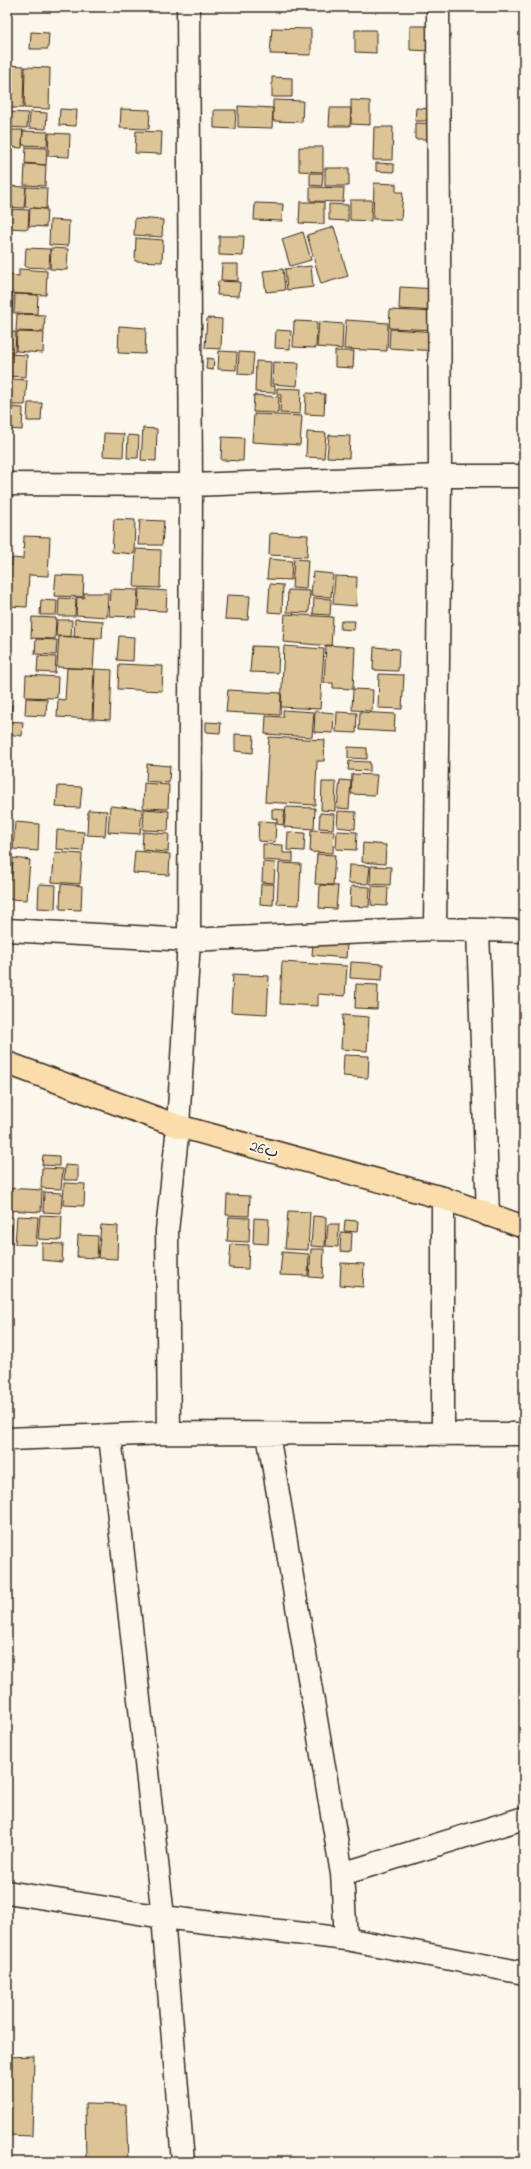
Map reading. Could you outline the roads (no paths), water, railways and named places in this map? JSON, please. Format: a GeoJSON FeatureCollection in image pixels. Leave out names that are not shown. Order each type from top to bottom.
{"type":"FeatureCollection","features":[{"type":"Feature","properties":{"kind":"highway","name":"26ب"},"geometry":{"type":"LineString","coordinates":[[7,1063],[178,1126],[443,1198],[524,1227]]}},
{"type":"Feature","properties":{"kind":"street"},"geometry":{"type":"LineString","coordinates":[[169,1433],[167,1231],[178,1126],[189,940],[191,485],[188,7]]}},
{"type":"Feature","properties":{"kind":"street"},"geometry":{"type":"LineString","coordinates":[[435,929],[440,476],[438,7]]}},
{"type":"Feature","properties":{"kind":"street"},"geometry":{"type":"LineString","coordinates":[[7,484],[191,485],[440,476],[524,476]]}},
{"type":"Feature","properties":{"kind":"street"},"geometry":{"type":"LineString","coordinates":[[7,930],[189,940],[435,929],[524,931]]}},
{"type":"Feature","properties":{"kind":"street"},"geometry":{"type":"LineString","coordinates":[[478,930],[488,1215]]}},
{"type":"Feature","properties":{"kind":"street"},"geometry":{"type":"LineString","coordinates":[[443,1198],[443,1435]]}},
{"type":"Feature","properties":{"kind":"street"},"geometry":{"type":"LineString","coordinates":[[7,1439],[169,1433],[443,1435],[524,1434]]}},
{"type":"Feature","properties":{"kind":"street"},"geometry":{"type":"LineString","coordinates":[[268,1434],[342,1874],[346,1940]]}},
{"type":"Feature","properties":{"kind":"street"},"geometry":{"type":"LineString","coordinates":[[110,1436],[163,1917],[183,2162]]}},
{"type":"Feature","properties":{"kind":"street"},"geometry":{"type":"LineString","coordinates":[[342,1874],[524,1818]]}},
{"type":"Feature","properties":{"kind":"street"},"geometry":{"type":"LineString","coordinates":[[7,1892],[163,1917],[346,1940],[524,1973]]}}]}
